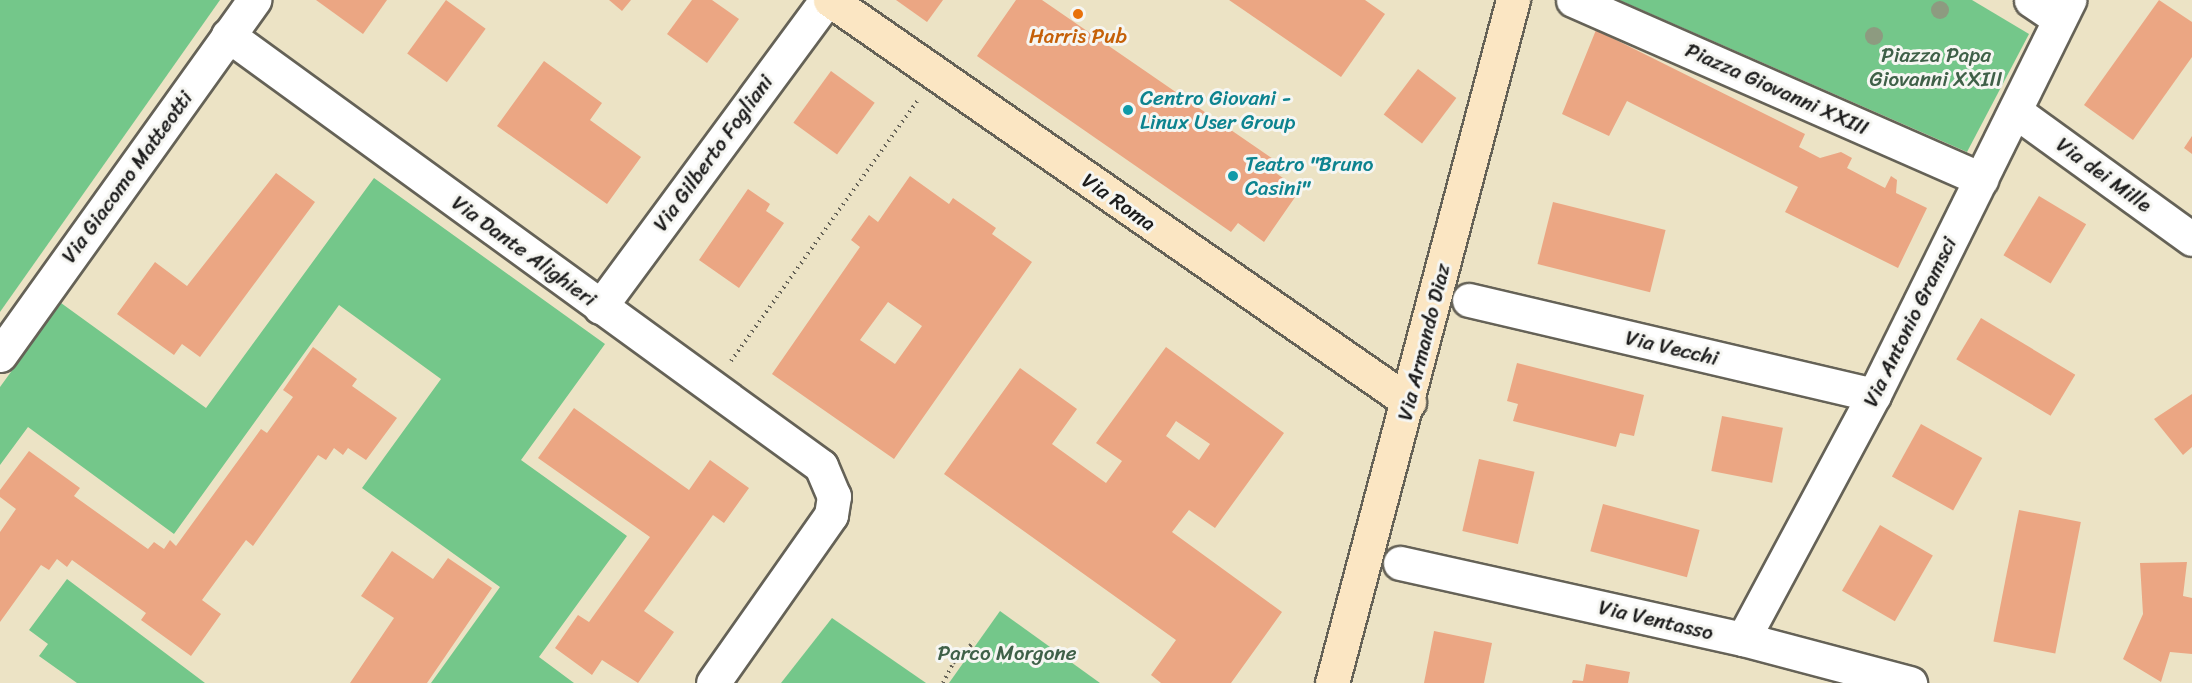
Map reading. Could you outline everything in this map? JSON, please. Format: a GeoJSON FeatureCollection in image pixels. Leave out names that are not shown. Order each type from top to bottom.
{"type":"FeatureCollection","features":[{"type":"Feature","properties":{"kind":"street","name":"Via Giacomo Matteotti"},"geometry":{"type":"LineString","coordinates":[[0,355],[254,0]]}},
{"type":"Feature","properties":{"kind":"street","name":"Via Gilberto Fogliani"},"geometry":{"type":"LineString","coordinates":[[600,307],[828,0]]}},
{"type":"Feature","properties":{"kind":"street","name":"Via Roma"},"geometry":{"type":"LineString","coordinates":[[828,0],[1409,402]]}},
{"type":"Feature","properties":{"kind":"street","name":"Via Armando Diaz"},"geometry":{"type":"LineString","coordinates":[[1332,683],[1409,402],[1513,0]]}},
{"type":"Feature","properties":{"kind":"street","name":"Piazza Giovanni XXIII"},"geometry":{"type":"LineString","coordinates":[[1573,0],[1981,179]]}},
{"type":"Feature","properties":{"kind":"street"},"geometry":{"type":"LineString","coordinates":[[2031,0],[2064,9]]}},
{"type":"Feature","properties":{"kind":"street","name":"Via Antonio Gramsci"},"geometry":{"type":"LineString","coordinates":[[1743,639],[1874,395],[2064,9]]}},
{"type":"Feature","properties":{"kind":"street","name":"Via Dante Alighieri"},"geometry":{"type":"LineString","coordinates":[[228,35],[821,466],[834,496],[831,515],[714,683]]}},
{"type":"Feature","properties":{"kind":"street","name":"Via dei Mille"},"geometry":{"type":"LineString","coordinates":[[2015,111],[2192,239]]}},
{"type":"Feature","properties":{"kind":"street","name":"Via Vecchi"},"geometry":{"type":"LineString","coordinates":[[1469,300],[1874,395]]}},
{"type":"Feature","properties":{"kind":"street","name":"Via Ventasso"},"geometry":{"type":"LineString","coordinates":[[1400,563],[1743,639],[1910,683]]}},
{"type":"Feature","properties":{"kind":"path"},"geometry":{"type":"LineString","coordinates":[[713,386],[922,94]]}},
{"type":"Feature","properties":{"kind":"path"},"geometry":{"type":"LineString","coordinates":[[943,683],[953,663],[974,642]]}},
{"type":"Feature","properties":{"kind":"green space"},"geometry":{"type":"Polygon","coordinates":[[[0,0],[220,0],[0,312],[0,0]]]}},
{"type":"Feature","properties":{"kind":"green space","name":"Piazza Papa Giovanni XXIII"},"geometry":{"type":"Polygon","coordinates":[[[1619,0],[1972,0],[2029,34],[1967,152],[1619,0]]]}},
{"type":"Feature","properties":{"kind":"green space"},"geometry":{"type":"Polygon","coordinates":[[[374,178],[605,344],[521,460],[627,536],[539,657],[574,683],[431,683],[500,587],[362,488],[441,379],[339,305],[174,534],[28,427],[0,465],[0,387],[61,303],[206,408],[374,178]]]}},
{"type":"Feature","properties":{"kind":"green space"},"geometry":{"type":"Polygon","coordinates":[[[67,579],[205,683],[77,683],[39,656],[48,644],[29,630],[67,579]]]}},
{"type":"Feature","properties":{"kind":"green space","name":"Parco Morgone"},"geometry":{"type":"Polygon","coordinates":[[[1000,611],[1100,683],[949,683],[1000,611]]]}},
{"type":"Feature","properties":{"kind":"green space","name":"Parco Morgone"},"geometry":{"type":"Polygon","coordinates":[[[832,618],[926,683],[781,683],[832,618]]]}},
{"type":"Feature","properties":{"kind":"building"},"geometry":{"type":"Polygon","coordinates":[[[316,0],[387,0],[363,34],[316,0]]]}},
{"type":"Feature","properties":{"kind":"building"},"geometry":{"type":"Polygon","coordinates":[[[446,0],[486,29],[447,82],[407,53],[446,0]]]}},
{"type":"Feature","properties":{"kind":"building"},"geometry":{"type":"Polygon","coordinates":[[[609,0],[631,0],[622,11],[609,0]]]}},
{"type":"Feature","properties":{"kind":"building"},"geometry":{"type":"Polygon","coordinates":[[[692,0],[712,0],[739,19],[707,63],[667,34],[692,0]]]}},
{"type":"Feature","properties":{"kind":"building"},"geometry":{"type":"Polygon","coordinates":[[[896,0],[943,0],[927,22],[896,0]]]}},
{"type":"Feature","properties":{"kind":"building","name":"Centro Giovani - Linux User Group"},"geometry":{"type":"Polygon","coordinates":[[[1016,0],[1042,0],[1279,163],[1273,171],[1300,190],[1264,242],[1238,223],[1231,232],[977,56],[1016,0]]]}},
{"type":"Feature","properties":{"kind":"building"},"geometry":{"type":"Polygon","coordinates":[[[1229,0],[1365,0],[1385,14],[1341,77],[1229,0]]]}},
{"type":"Feature","properties":{"kind":"building"},"geometry":{"type":"Polygon","coordinates":[[[2159,0],[2192,22],[2192,57],[2133,140],[2084,105],[2159,0]]]}},
{"type":"Feature","properties":{"kind":"building"},"geometry":{"type":"Polygon","coordinates":[[[1596,30],[1805,134],[1799,147],[1820,158],[1841,152],[1852,158],[1847,168],[1885,188],[1891,176],[1897,180],[1896,193],[1927,208],[1898,268],[1785,212],[1798,187],[1627,101],[1609,136],[1562,114],[1596,30]]]}},
{"type":"Feature","properties":{"kind":"building"},"geometry":{"type":"Polygon","coordinates":[[[544,61],[602,103],[590,120],[641,157],[607,204],[497,126],[544,61]]]}},
{"type":"Feature","properties":{"kind":"building"},"geometry":{"type":"Polygon","coordinates":[[[1418,69],[1456,98],[1422,143],[1384,115],[1418,69]]]}},
{"type":"Feature","properties":{"kind":"building"},"geometry":{"type":"Polygon","coordinates":[[[831,71],[875,103],[837,155],[793,123],[831,71]]]}},
{"type":"Feature","properties":{"kind":"building"},"geometry":{"type":"Polygon","coordinates":[[[2192,136],[2192,154],[2184,148],[2192,136]]]}},
{"type":"Feature","properties":{"kind":"building"},"geometry":{"type":"Polygon","coordinates":[[[276,173],[315,202],[200,357],[182,344],[174,355],[117,314],[155,262],[187,286],[276,173]]]}},
{"type":"Feature","properties":{"kind":"building"},"geometry":{"type":"Polygon","coordinates":[[[910,176],[949,204],[953,198],[996,228],[992,234],[1032,262],[894,459],[772,374],[860,247],[851,240],[869,215],[878,222],[910,176]],[[888,302],[860,340],[895,364],[922,326],[888,302]]]}},
{"type":"Feature","properties":{"kind":"building"},"geometry":{"type":"Polygon","coordinates":[[[748,189],[770,204],[766,211],[784,223],[739,288],[699,260],[748,189]]]}},
{"type":"Feature","properties":{"kind":"building"},"geometry":{"type":"Polygon","coordinates":[[[2039,196],[2086,224],[2051,283],[2003,255],[2039,196]]]}},
{"type":"Feature","properties":{"kind":"building"},"geometry":{"type":"Polygon","coordinates":[[[1553,202],[1666,230],[1650,292],[1538,264],[1553,202]]]}},
{"type":"Feature","properties":{"kind":"building"},"geometry":{"type":"Polygon","coordinates":[[[1981,318],[2075,375],[2051,416],[1956,359],[1981,318]]]}},
{"type":"Feature","properties":{"kind":"building"},"geometry":{"type":"Polygon","coordinates":[[[313,347],[357,379],[352,386],[397,418],[366,460],[348,448],[343,455],[334,448],[326,460],[318,455],[253,546],[246,540],[202,600],[221,614],[191,656],[141,620],[146,613],[72,560],[67,567],[57,559],[49,570],[41,565],[0,622],[0,532],[16,509],[0,497],[0,490],[29,451],[80,488],[74,496],[148,549],[154,542],[164,549],[170,540],[176,546],[261,429],[267,433],[293,397],[283,390],[313,347]]]}},
{"type":"Feature","properties":{"kind":"building"},"geometry":{"type":"Polygon","coordinates":[[[1166,347],[1284,433],[1215,528],[1189,510],[1172,532],[1282,612],[1231,683],[1161,683],[1151,675],[1176,640],[944,474],[1020,368],[1077,409],[1052,444],[1106,483],[1122,461],[1096,443],[1166,347]],[[1176,421],[1166,436],[1199,460],[1210,444],[1176,421]]]}},
{"type":"Feature","properties":{"kind":"building"},"geometry":{"type":"Polygon","coordinates":[[[1517,363],[1644,395],[1634,436],[1620,433],[1616,447],[1513,421],[1518,404],[1507,401],[1517,363]]]}},
{"type":"Feature","properties":{"kind":"building"},"geometry":{"type":"Polygon","coordinates":[[[2192,394],[2192,447],[2183,455],[2154,419],[2192,394]]]}},
{"type":"Feature","properties":{"kind":"building"},"geometry":{"type":"Polygon","coordinates":[[[574,408],[689,490],[710,460],[749,488],[724,523],[713,515],[644,611],[674,632],[638,683],[602,660],[592,675],[555,648],[578,615],[589,622],[650,537],[538,458],[574,408]]]}},
{"type":"Feature","properties":{"kind":"building"},"geometry":{"type":"Polygon","coordinates":[[[1722,416],[1783,428],[1772,483],[1711,471],[1722,416]]]}},
{"type":"Feature","properties":{"kind":"building"},"geometry":{"type":"Polygon","coordinates":[[[1921,424],[1982,458],[1953,510],[1892,476],[1921,424]]]}},
{"type":"Feature","properties":{"kind":"building"},"geometry":{"type":"Polygon","coordinates":[[[1479,459],[1535,472],[1518,544],[1462,531],[1479,459]]]}},
{"type":"Feature","properties":{"kind":"building"},"geometry":{"type":"Polygon","coordinates":[[[1603,504],[1700,530],[1687,577],[1590,551],[1603,504]]]}},
{"type":"Feature","properties":{"kind":"building"},"geometry":{"type":"Polygon","coordinates":[[[2019,510],[2081,522],[2055,654],[1993,642],[2019,510]]]}},
{"type":"Feature","properties":{"kind":"building"},"geometry":{"type":"Polygon","coordinates":[[[1880,525],[1933,556],[1895,621],[1842,591],[1880,525]]]}},
{"type":"Feature","properties":{"kind":"building"},"geometry":{"type":"Polygon","coordinates":[[[392,551],[433,579],[448,558],[492,588],[427,683],[350,683],[394,618],[361,596],[392,551]]]}},
{"type":"Feature","properties":{"kind":"building"},"geometry":{"type":"Polygon","coordinates":[[[2187,562],[2183,596],[2192,598],[2192,654],[2170,652],[2161,682],[2123,659],[2143,614],[2140,563],[2187,562]]]}},
{"type":"Feature","properties":{"kind":"building"},"geometry":{"type":"Polygon","coordinates":[[[1434,631],[1492,643],[1484,683],[1424,683],[1434,631]]]}},
{"type":"Feature","properties":{"kind":"building"},"geometry":{"type":"Polygon","coordinates":[[[1586,664],[1630,672],[1628,683],[1572,683],[1573,680],[1583,681],[1586,664]]]}},
{"type":"Feature","properties":{"kind":"place","name":"Harris Pub"},"geometry":{"type":"Point","coordinates":[1078,14]}},
{"type":"Feature","properties":{"kind":"place","name":"Centro Giovani - Linux User Group"},"geometry":{"type":"Point","coordinates":[1128,110]}},
{"type":"Feature","properties":{"kind":"place","name":"Teatro \"Bruno Casini\""},"geometry":{"type":"Point","coordinates":[1233,176]}}]}
